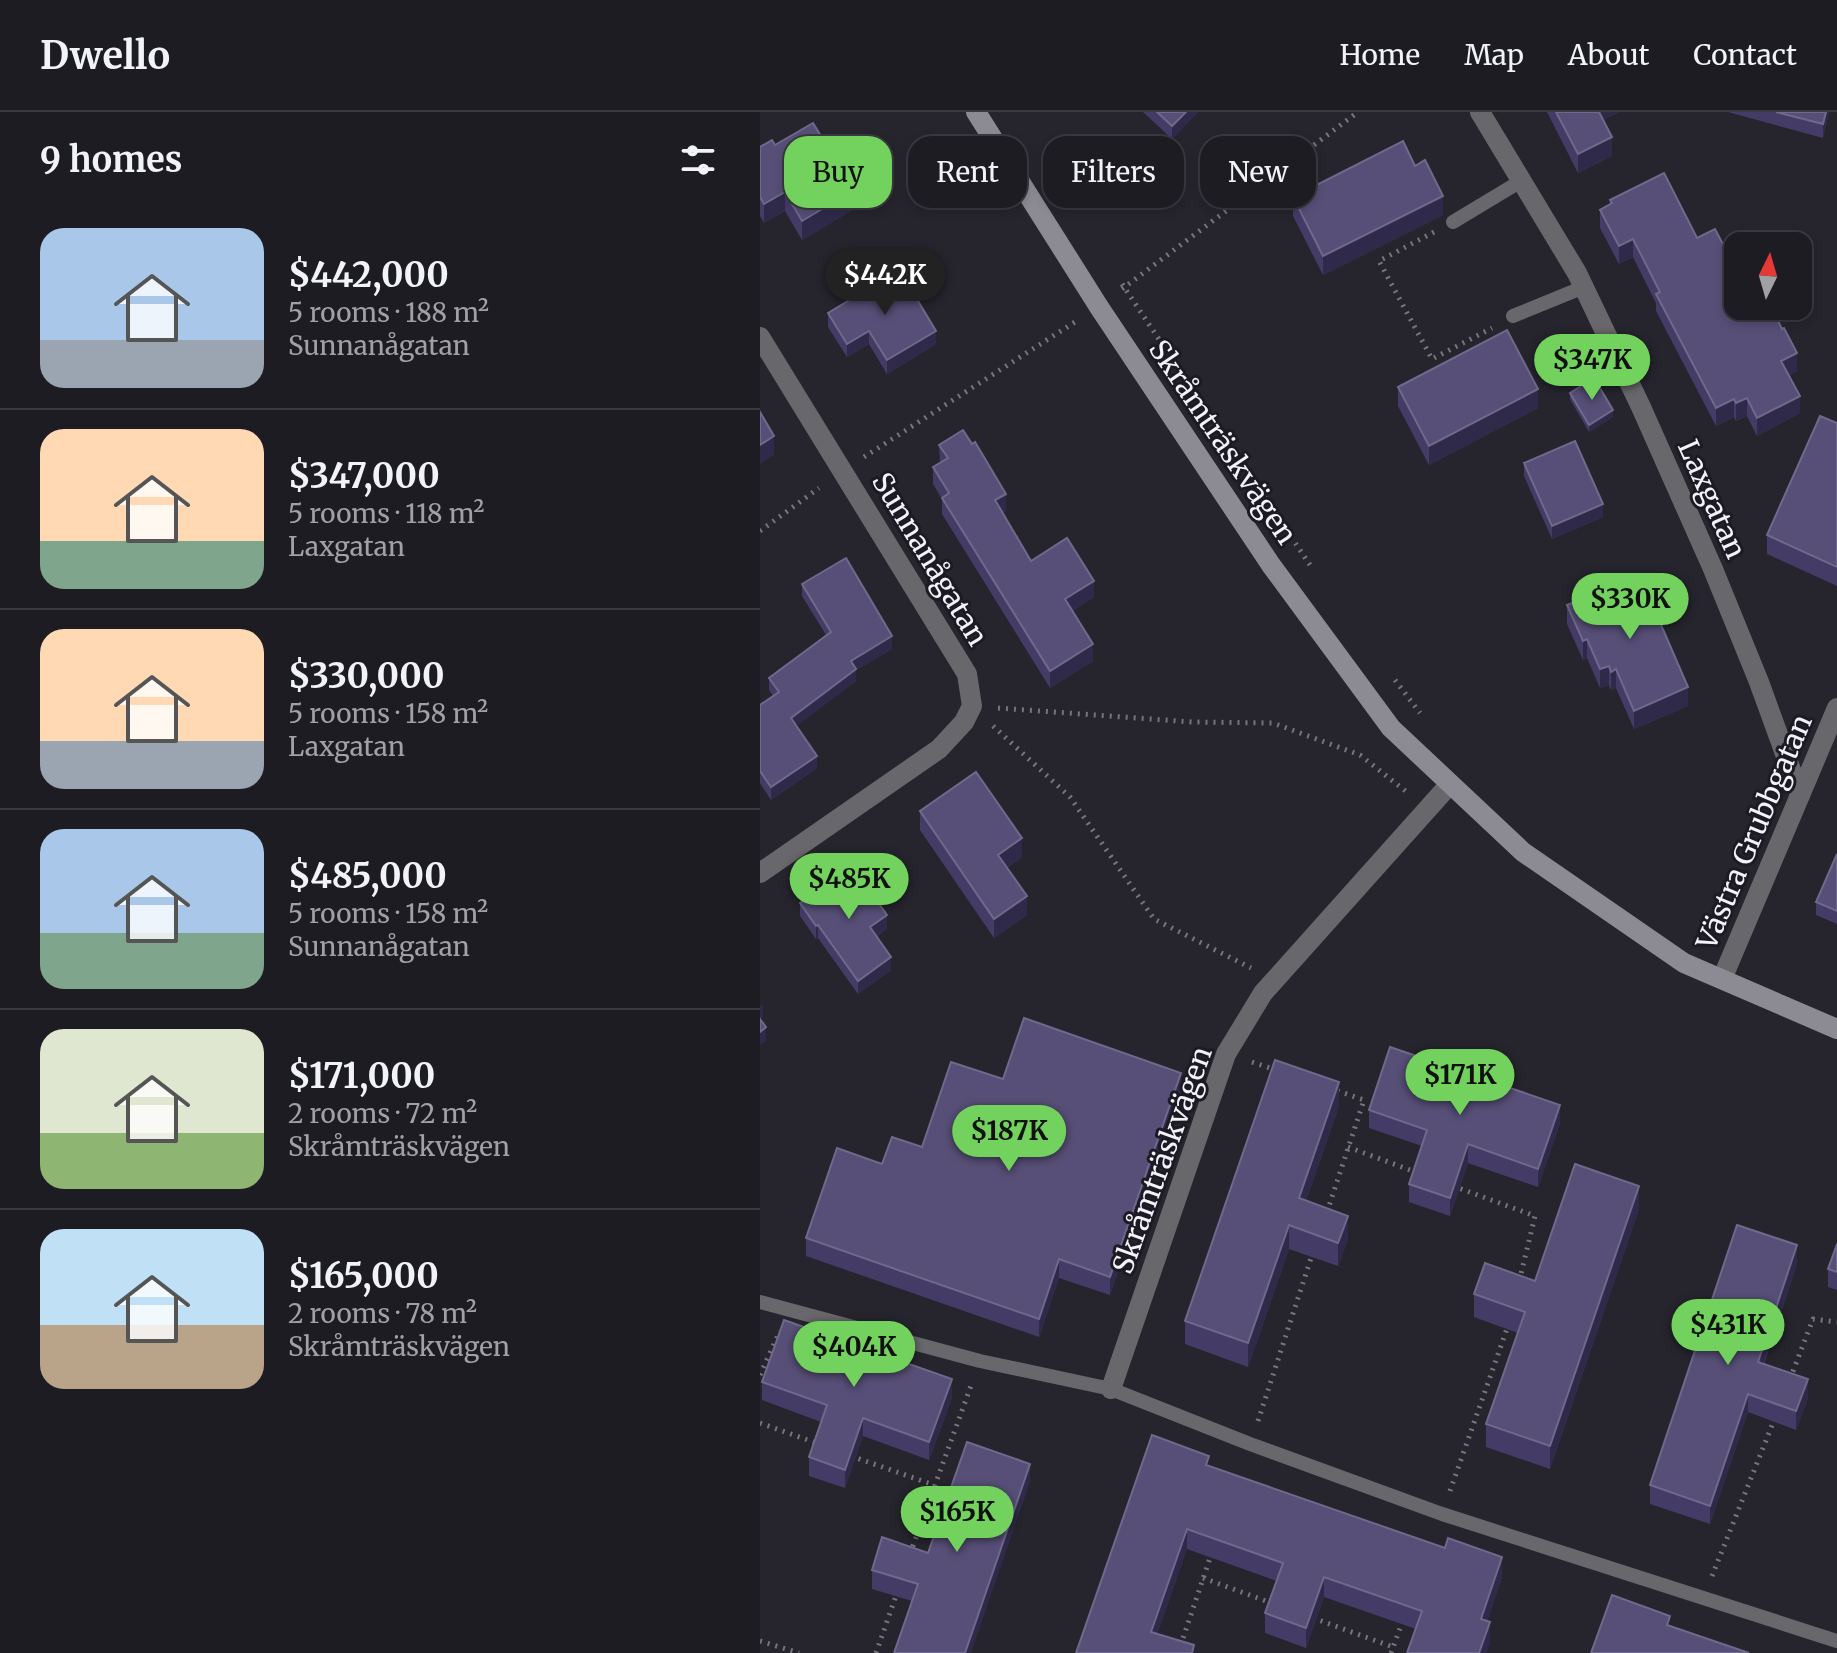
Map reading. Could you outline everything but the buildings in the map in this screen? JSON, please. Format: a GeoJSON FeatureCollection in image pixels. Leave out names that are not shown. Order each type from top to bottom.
{"type":"FeatureCollection","features":[{"type":"Feature","properties":{"kind":"main road","name":"Skråmträskvägen"},"geometry":{"type":"LineString","coordinates":[[976,112],[1099,307],[1271,565],[1391,728],[1523,852],[1684,963],[1837,1029]]}},
{"type":"Feature","properties":{"kind":"street","name":"Laxgatan"},"geometry":{"type":"LineString","coordinates":[[1480,112],[1584,287],[1713,569],[1800,795]]}},
{"type":"Feature","properties":{"kind":"street","name":"Sunnanågatan"},"geometry":{"type":"LineString","coordinates":[[760,337],[967,674],[972,706]]}},
{"type":"Feature","properties":{"kind":"street"},"geometry":{"type":"LineString","coordinates":[[760,873],[939,749],[964,722],[972,706]]}},
{"type":"Feature","properties":{"kind":"street","name":"Västra Grubbgatan"},"geometry":{"type":"LineString","coordinates":[[1722,979],[1837,708]]}},
{"type":"Feature","properties":{"kind":"street","name":"Skråmträskvägen"},"geometry":{"type":"LineString","coordinates":[[1111,1389],[1226,1054],[1263,993],[1450,784]]}},
{"type":"Feature","properties":{"kind":"lane"},"geometry":{"type":"LineString","coordinates":[[1453,222],[1521,181]]}},
{"type":"Feature","properties":{"kind":"lane"},"geometry":{"type":"LineString","coordinates":[[1513,316],[1584,287]]}},
{"type":"Feature","properties":{"kind":"lane"},"geometry":{"type":"LineString","coordinates":[[760,1302],[980,1361],[1111,1389],[1442,1514],[1837,1641]]}},
{"type":"Feature","properties":{"kind":"path"},"geometry":{"type":"LineString","coordinates":[[1453,222],[1379,261],[1432,359],[1513,316]]}},
{"type":"Feature","properties":{"kind":"path"},"geometry":{"type":"LineString","coordinates":[[1116,275],[1313,569]]}},
{"type":"Feature","properties":{"kind":"path"},"geometry":{"type":"LineString","coordinates":[[760,531],[843,470]]}},
{"type":"Feature","properties":{"kind":"path"},"geometry":{"type":"LineString","coordinates":[[1394,678],[1421,714]]}},
{"type":"Feature","properties":{"kind":"path"},"geometry":{"type":"LineString","coordinates":[[972,706],[1192,722],[1273,723],[1360,755],[1428,809]]}},
{"type":"Feature","properties":{"kind":"path"},"geometry":{"type":"LineString","coordinates":[[972,706],[1070,797],[1154,919],[1275,980]]}},
{"type":"Feature","properties":{"kind":"path"},"geometry":{"type":"LineString","coordinates":[[1226,1054],[1282,1072]]}},
{"type":"Feature","properties":{"kind":"path"},"geometry":{"type":"LineString","coordinates":[[1323,1086],[1364,1100],[1324,1221]]}},
{"type":"Feature","properties":{"kind":"path"},"geometry":{"type":"LineString","coordinates":[[1348,1147],[1420,1173]]}},
{"type":"Feature","properties":{"kind":"path"},"geometry":{"type":"LineString","coordinates":[[1449,1184],[1535,1216],[1518,1287]]}},
{"type":"Feature","properties":{"kind":"path"},"geometry":{"type":"LineString","coordinates":[[1250,1444],[1314,1251]]}},
{"type":"Feature","properties":{"kind":"path"},"geometry":{"type":"LineString","coordinates":[[760,1375],[790,1308]]}},
{"type":"Feature","properties":{"kind":"path"},"geometry":{"type":"LineString","coordinates":[[1442,1514],[1512,1315]]}},
{"type":"Feature","properties":{"kind":"path"},"geometry":{"type":"LineString","coordinates":[[1786,1390],[1813,1319],[1837,1322]]}},
{"type":"Feature","properties":{"kind":"path"},"geometry":{"type":"LineString","coordinates":[[910,1555],[980,1361]]}},
{"type":"Feature","properties":{"kind":"path"},"geometry":{"type":"LineString","coordinates":[[1703,1597],[1781,1404]]}},
{"type":"Feature","properties":{"kind":"path"},"geometry":{"type":"LineString","coordinates":[[760,1423],[832,1449]]}},
{"type":"Feature","properties":{"kind":"path"},"geometry":{"type":"LineString","coordinates":[[847,1454],[934,1485]]}},
{"type":"Feature","properties":{"kind":"path"},"geometry":{"type":"LineString","coordinates":[[1178,1653],[1213,1548]]}},
{"type":"Feature","properties":{"kind":"path"},"geometry":{"type":"LineString","coordinates":[[1203,1578],[1276,1604]]}},
{"type":"Feature","properties":{"kind":"path"},"geometry":{"type":"LineString","coordinates":[[876,1653],[900,1583]]}},
{"type":"Feature","properties":{"kind":"path"},"geometry":{"type":"LineString","coordinates":[[1305,1615],[1392,1650],[1404,1617]]}},
{"type":"Feature","properties":{"kind":"path"},"geometry":{"type":"LineString","coordinates":[[760,1641],[799,1653]]}}]}
